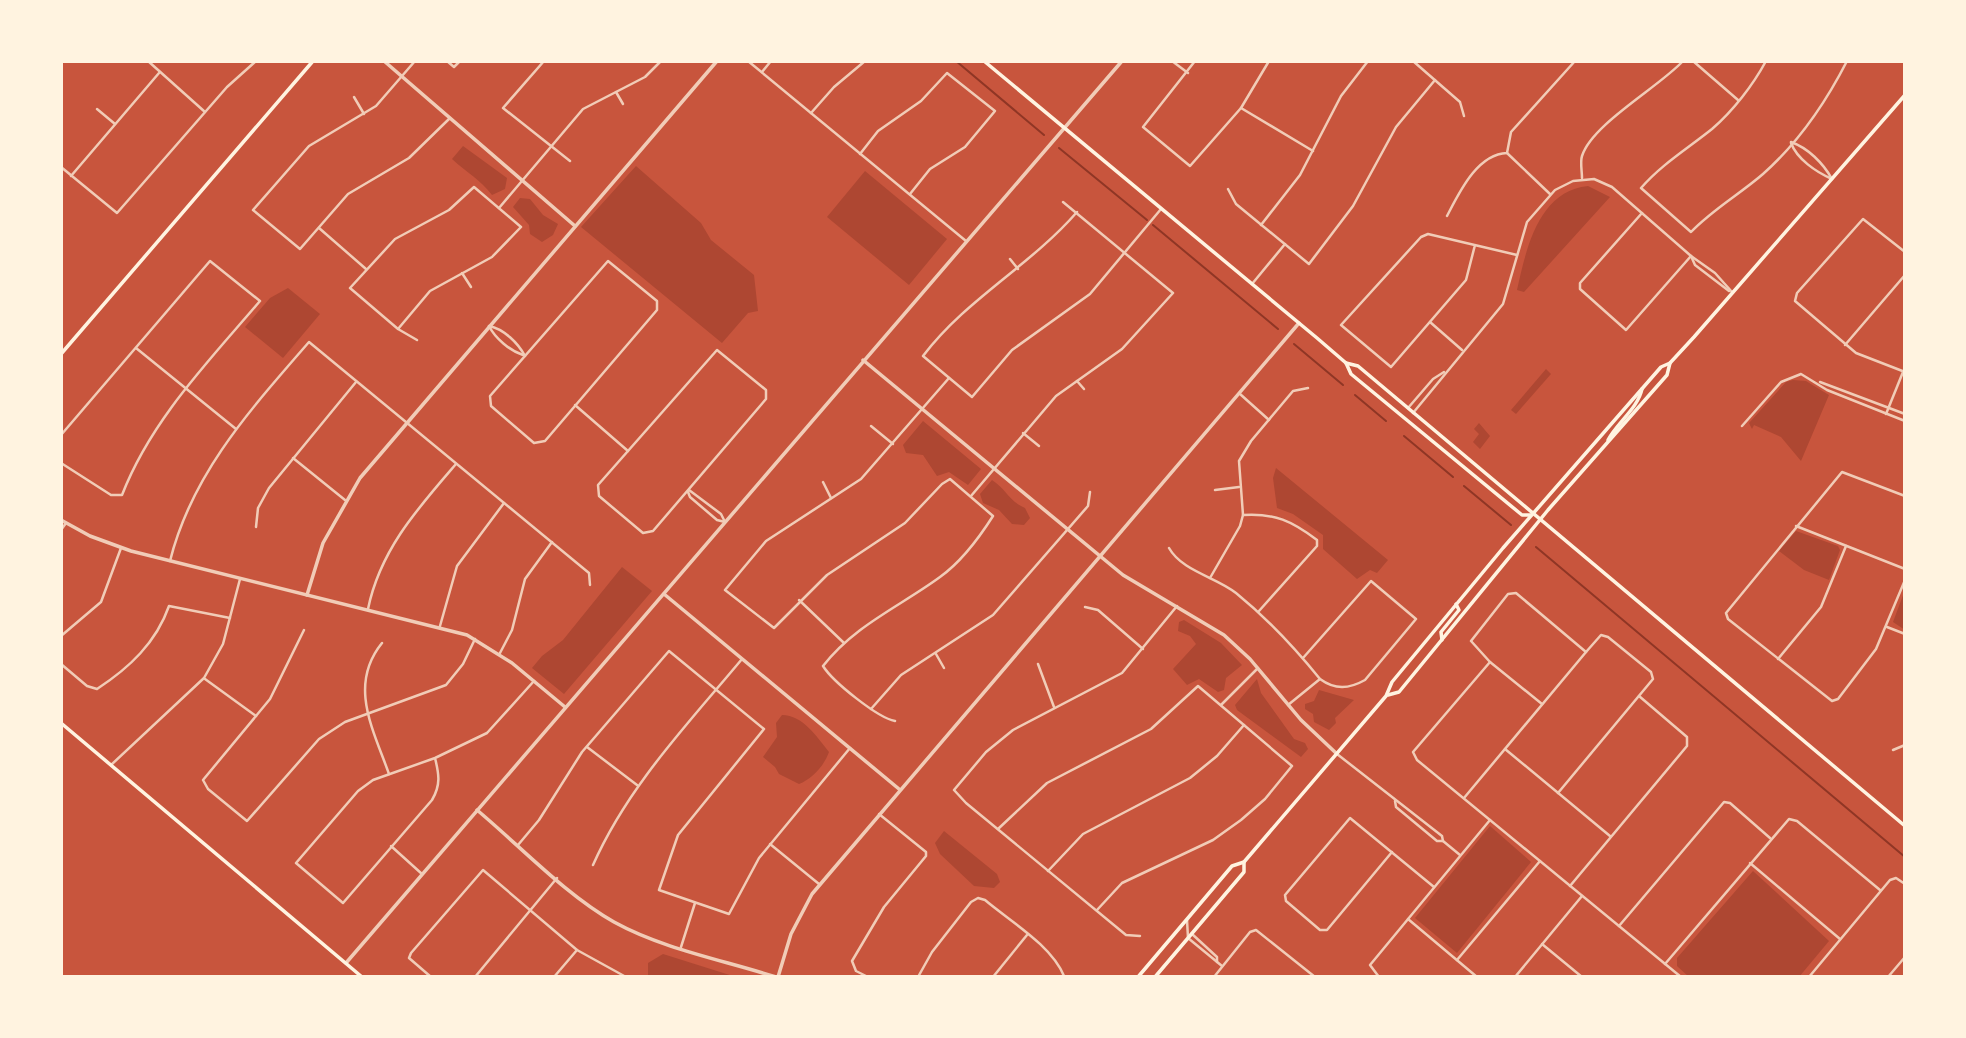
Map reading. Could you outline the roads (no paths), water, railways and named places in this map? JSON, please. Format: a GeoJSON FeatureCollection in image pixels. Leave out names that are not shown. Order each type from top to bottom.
{"type":"FeatureCollection","features":[{"type":"Feature","properties":{"kind":"main road"},"geometry":{"type":"LineString","coordinates":[[61,354],[313,61]]}},
{"type":"Feature","properties":{"kind":"main road"},"geometry":{"type":"LineString","coordinates":[[984,61],[1346,363],[1351,374],[1522,515],[1531,515]]}},
{"type":"Feature","properties":{"kind":"main road"},"geometry":{"type":"LineString","coordinates":[[1138,977],[1232,866],[1244,862],[1337,754],[1386,696],[1392,682],[1531,515],[1661,367],[1670,363],[1905,95]]}},
{"type":"Feature","properties":{"kind":"main road"},"geometry":{"type":"LineString","coordinates":[[1346,363],[1358,366],[1527,507],[1539,522],[1905,827]]}},
{"type":"Feature","properties":{"kind":"main road"},"geometry":{"type":"LineString","coordinates":[[1386,696],[1399,692],[1539,522],[1667,375],[1670,363]]}},
{"type":"Feature","properties":{"kind":"main road"},"geometry":{"type":"LineString","coordinates":[[1605,446],[1616,425],[1639,398],[1642,389]]}},
{"type":"Feature","properties":{"kind":"main road"},"geometry":{"type":"LineString","coordinates":[[1442,640],[1441,632],[1459,610],[1456,604]]}},
{"type":"Feature","properties":{"kind":"main road"},"geometry":{"type":"LineString","coordinates":[[61,723],[362,977]]}},
{"type":"Feature","properties":{"kind":"main road"},"geometry":{"type":"LineString","coordinates":[[1155,977],[1244,872],[1244,862]]}},
{"type":"Feature","properties":{"kind":"street"},"geometry":{"type":"LineString","coordinates":[[148,61],[205,112]]}},
{"type":"Feature","properties":{"kind":"street"},"geometry":{"type":"LineString","coordinates":[[61,167],[117,213],[205,112],[256,61]]}},
{"type":"Feature","properties":{"kind":"street"},"geometry":{"type":"LineString","coordinates":[[384,61],[575,226]]}},
{"type":"Feature","properties":{"kind":"street"},"geometry":{"type":"LineString","coordinates":[[415,61],[364,114],[309,146],[253,210],[300,250],[348,194],[409,158],[450,118]]}},
{"type":"Feature","properties":{"kind":"street"},"geometry":{"type":"LineString","coordinates":[[447,61],[454,67],[460,61]]}},
{"type":"Feature","properties":{"kind":"street"},"geometry":{"type":"LineString","coordinates":[[544,61],[503,108],[550,148],[570,161]]}},
{"type":"Feature","properties":{"kind":"street"},"geometry":{"type":"LineString","coordinates":[[499,208],[583,109],[645,77],[661,61]]}},
{"type":"Feature","properties":{"kind":"street"},"geometry":{"type":"LineString","coordinates":[[307,595],[323,542],[345,500],[489,326],[717,61]]}},
{"type":"Feature","properties":{"kind":"street"},"geometry":{"type":"LineString","coordinates":[[748,61],[965,241]]}},
{"type":"Feature","properties":{"kind":"street"},"geometry":{"type":"LineString","coordinates":[[762,73],[771,61]]}},
{"type":"Feature","properties":{"kind":"street"},"geometry":{"type":"LineString","coordinates":[[811,113],[834,86],[865,61]]}},
{"type":"Feature","properties":{"kind":"street"},"geometry":{"type":"LineString","coordinates":[[346,963],[1122,61]]}},
{"type":"Feature","properties":{"kind":"street"},"geometry":{"type":"LineString","coordinates":[[1172,61],[1188,73]]}},
{"type":"Feature","properties":{"kind":"street"},"geometry":{"type":"LineString","coordinates":[[1195,61],[1143,127],[1190,166],[1241,108],[1269,61]]}},
{"type":"Feature","properties":{"kind":"street"},"geometry":{"type":"LineString","coordinates":[[1261,225],[1300,175],[1341,96],[1368,61]]}},
{"type":"Feature","properties":{"kind":"street"},"geometry":{"type":"LineString","coordinates":[[1413,61],[1460,102],[1464,116]]}},
{"type":"Feature","properties":{"kind":"street"},"geometry":{"type":"LineString","coordinates":[[1507,153],[1511,132],[1575,61]]}},
{"type":"Feature","properties":{"kind":"street"},"geometry":{"type":"LineString","coordinates":[[1582,179],[1583,155],[1588,146],[1622,111],[1658,85],[1683,61]]}},
{"type":"Feature","properties":{"kind":"street"},"geometry":{"type":"LineString","coordinates":[[1693,61],[1738,100]]}},
{"type":"Feature","properties":{"kind":"street"},"geometry":{"type":"LineString","coordinates":[[1766,61],[1738,100],[1713,128],[1662,165],[1641,188],[1691,232],[1707,215],[1764,173],[1829,97],[1847,61]]}},
{"type":"Feature","properties":{"kind":"street"},"geometry":{"type":"LineString","coordinates":[[71,176],[159,73]]}},
{"type":"Feature","properties":{"kind":"street"},"geometry":{"type":"LineString","coordinates":[[860,154],[878,131],[921,101],[947,73],[995,111],[965,147],[930,169],[909,194]]}},
{"type":"Feature","properties":{"kind":"street"},"geometry":{"type":"LineString","coordinates":[[1228,189],[1236,204],[1309,264],[1336,233],[1396,127],[1435,80]]}},
{"type":"Feature","properties":{"kind":"street"},"geometry":{"type":"LineString","coordinates":[[616,92],[623,104]]}},
{"type":"Feature","properties":{"kind":"street"},"geometry":{"type":"LineString","coordinates":[[354,97],[364,114]]}},
{"type":"Feature","properties":{"kind":"street"},"geometry":{"type":"LineString","coordinates":[[1241,108],[1313,151]]}},
{"type":"Feature","properties":{"kind":"street"},"geometry":{"type":"LineString","coordinates":[[97,109],[115,124]]}},
{"type":"Feature","properties":{"kind":"street"},"geometry":{"type":"LineString","coordinates":[[1791,142],[1800,145],[1825,167],[1832,178]]}},
{"type":"Feature","properties":{"kind":"street"},"geometry":{"type":"LineString","coordinates":[[1791,142],[1794,152],[1820,173],[1832,178]]}},
{"type":"Feature","properties":{"kind":"street"},"geometry":{"type":"LineString","coordinates":[[1507,153],[1551,194]]}},
{"type":"Feature","properties":{"kind":"street"},"geometry":{"type":"LineString","coordinates":[[1447,216],[1466,183],[1490,156],[1507,153]]}},
{"type":"Feature","properties":{"kind":"street"},"geometry":{"type":"LineString","coordinates":[[1413,413],[1444,372],[1503,304],[1527,222],[1551,194],[1565,184],[1582,179],[1607,184],[1691,256],[1716,273],[1732,292]]}},
{"type":"Feature","properties":{"kind":"street"},"geometry":{"type":"LineString","coordinates":[[398,329],[430,291],[492,257],[521,227],[474,187],[449,210],[395,239],[350,288],[398,329],[417,341]]}},
{"type":"Feature","properties":{"kind":"street"},"geometry":{"type":"LineString","coordinates":[[971,496],[1056,396],[1122,349],[1173,293],[1063,202]]}},
{"type":"Feature","properties":{"kind":"street"},"geometry":{"type":"LineString","coordinates":[[1077,212],[1052,241],[959,315],[923,356],[972,397],[1012,350],[1090,294],[1161,209]]}},
{"type":"Feature","properties":{"kind":"street"},"geometry":{"type":"LineString","coordinates":[[1642,213],[1580,283],[1580,289],[1626,330],[1691,256]]}},
{"type":"Feature","properties":{"kind":"street"},"geometry":{"type":"LineString","coordinates":[[1886,414],[1904,372],[1856,353],[1795,301],[1797,293],[1863,219],[1905,252]]}},
{"type":"Feature","properties":{"kind":"street"},"geometry":{"type":"LineString","coordinates":[[319,228],[366,269]]}},
{"type":"Feature","properties":{"kind":"street"},"geometry":{"type":"LineString","coordinates":[[1475,245],[1466,280],[1391,366],[1341,325],[1420,237],[1428,234],[1475,245],[1517,255]]}},
{"type":"Feature","properties":{"kind":"street"},"geometry":{"type":"LineString","coordinates":[[1252,284],[1285,244]]}},
{"type":"Feature","properties":{"kind":"street"},"geometry":{"type":"LineString","coordinates":[[61,260],[62,251]]}},
{"type":"Feature","properties":{"kind":"street"},"geometry":{"type":"LineString","coordinates":[[1691,256],[1695,265],[1717,284],[1732,292]]}},
{"type":"Feature","properties":{"kind":"street"},"geometry":{"type":"LineString","coordinates":[[1010,259],[1018,269]]}},
{"type":"Feature","properties":{"kind":"street"},"geometry":{"type":"LineString","coordinates":[[61,435],[210,261],[260,302],[186,388],[154,433],[122,495],[111,495],[61,463]]}},
{"type":"Feature","properties":{"kind":"street"},"geometry":{"type":"LineString","coordinates":[[608,261],[659,305],[575,405],[539,444],[534,443],[489,402],[490,396],[608,261]]}},
{"type":"Feature","properties":{"kind":"street"},"geometry":{"type":"LineString","coordinates":[[462,273],[471,287]]}},
{"type":"Feature","properties":{"kind":"street"},"geometry":{"type":"LineString","coordinates":[[1845,345],[1905,275]]}},
{"type":"Feature","properties":{"kind":"street"},"geometry":{"type":"LineString","coordinates":[[1430,322],[1463,351]]}},
{"type":"Feature","properties":{"kind":"street"},"geometry":{"type":"LineString","coordinates":[[477,810],[613,921],[681,947],[777,977],[803,907],[820,885],[899,789],[1299,323]]}},
{"type":"Feature","properties":{"kind":"street"},"geometry":{"type":"LineString","coordinates":[[489,326],[497,328],[525,356]]}},
{"type":"Feature","properties":{"kind":"street"},"geometry":{"type":"LineString","coordinates":[[489,326],[507,346],[525,356]]}},
{"type":"Feature","properties":{"kind":"street"},"geometry":{"type":"LineString","coordinates":[[507,346],[512,341]]}},
{"type":"Feature","properties":{"kind":"street"},"geometry":{"type":"LineString","coordinates":[[170,561],[192,496],[236,429],[309,342],[589,573],[590,585]]}},
{"type":"Feature","properties":{"kind":"street"},"geometry":{"type":"LineString","coordinates":[[136,348],[236,429]]}},
{"type":"Feature","properties":{"kind":"street"},"geometry":{"type":"LineString","coordinates":[[717,350],[768,394],[648,534],[643,533],[597,491],[628,452],[717,350]]}},
{"type":"Feature","properties":{"kind":"street"},"geometry":{"type":"LineString","coordinates":[[863,360],[1132,582],[1224,635],[1258,667],[1288,705],[1337,754],[1395,801],[1396,807],[1437,841],[1443,841],[1460,855]]}},
{"type":"Feature","properties":{"kind":"street"},"geometry":{"type":"LineString","coordinates":[[1408,408],[1433,379],[1444,372]]}},
{"type":"Feature","properties":{"kind":"street"},"geometry":{"type":"LineString","coordinates":[[1742,426],[1787,377],[1801,374],[1905,414]]}},
{"type":"Feature","properties":{"kind":"street"},"geometry":{"type":"LineString","coordinates":[[895,721],[885,720],[823,666],[858,629],[940,577],[957,563],[993,516],[950,479],[905,523],[827,575],[799,600],[774,628],[725,590],[766,541],[861,479],[949,378]]}},
{"type":"Feature","properties":{"kind":"street"},"geometry":{"type":"LineString","coordinates":[[1077,380],[1084,389]]}},
{"type":"Feature","properties":{"kind":"street"},"geometry":{"type":"LineString","coordinates":[[256,527],[258,508],[268,488],[356,382]]}},
{"type":"Feature","properties":{"kind":"street"},"geometry":{"type":"LineString","coordinates":[[1817,382],[1827,390],[1905,421]]}},
{"type":"Feature","properties":{"kind":"street"},"geometry":{"type":"LineString","coordinates":[[1210,578],[1233,543],[1242,515],[1239,461],[1293,391],[1308,388]]}},
{"type":"Feature","properties":{"kind":"street"},"geometry":{"type":"LineString","coordinates":[[1239,393],[1269,420]]}},
{"type":"Feature","properties":{"kind":"street"},"geometry":{"type":"LineString","coordinates":[[575,405],[628,452]]}},
{"type":"Feature","properties":{"kind":"street"},"geometry":{"type":"LineString","coordinates":[[871,426],[893,444]]}},
{"type":"Feature","properties":{"kind":"street"},"geometry":{"type":"LineString","coordinates":[[1023,433],[1039,446]]}},
{"type":"Feature","properties":{"kind":"street"},"geometry":{"type":"LineString","coordinates":[[293,458],[345,500]]}},
{"type":"Feature","properties":{"kind":"street"},"geometry":{"type":"LineString","coordinates":[[368,609],[384,561],[404,525],[456,464]]}},
{"type":"Feature","properties":{"kind":"street"},"geometry":{"type":"LineString","coordinates":[[1905,496],[1842,471],[1726,613],[1728,619],[1832,701],[1838,699],[1860,672],[1887,627],[1905,580]]}},
{"type":"Feature","properties":{"kind":"street"},"geometry":{"type":"LineString","coordinates":[[823,482],[831,498]]}},
{"type":"Feature","properties":{"kind":"street"},"geometry":{"type":"LineString","coordinates":[[1215,490],[1239,487]]}},
{"type":"Feature","properties":{"kind":"street"},"geometry":{"type":"LineString","coordinates":[[688,490],[705,500],[721,514],[725,522]]}},
{"type":"Feature","properties":{"kind":"street"},"geometry":{"type":"LineString","coordinates":[[688,490],[690,497],[700,506],[725,522]]}},
{"type":"Feature","properties":{"kind":"street"},"geometry":{"type":"LineString","coordinates":[[871,709],[892,682],[993,615],[1088,506],[1090,492]]}},
{"type":"Feature","properties":{"kind":"street"},"geometry":{"type":"LineString","coordinates":[[700,506],[705,500]]}},
{"type":"Feature","properties":{"kind":"street"},"geometry":{"type":"LineString","coordinates":[[440,626],[457,566],[504,503]]}},
{"type":"Feature","properties":{"kind":"street"},"geometry":{"type":"LineString","coordinates":[[1242,515],[1276,515],[1289,520],[1317,540],[1317,545],[1259,612]]}},
{"type":"Feature","properties":{"kind":"street"},"geometry":{"type":"LineString","coordinates":[[61,530],[64,521],[121,548],[440,626],[475,639],[499,653],[565,707]]}},
{"type":"Feature","properties":{"kind":"street"},"geometry":{"type":"LineString","coordinates":[[1796,526],[1905,569]]}},
{"type":"Feature","properties":{"kind":"street"},"geometry":{"type":"LineString","coordinates":[[499,653],[512,630],[525,579],[552,542]]}},
{"type":"Feature","properties":{"kind":"street"},"geometry":{"type":"LineString","coordinates":[[1778,659],[1821,607],[1846,546]]}},
{"type":"Feature","properties":{"kind":"street"},"geometry":{"type":"LineString","coordinates":[[61,636],[100,601],[121,548]]}},
{"type":"Feature","properties":{"kind":"street"},"geometry":{"type":"LineString","coordinates":[[1169,548],[1175,558],[1210,578],[1259,612],[1320,679],[1340,688],[1354,686],[1365,680],[1416,619],[1370,581],[1303,659]]}},
{"type":"Feature","properties":{"kind":"street"},"geometry":{"type":"LineString","coordinates":[[111,765],[205,678],[223,643],[240,579]]}},
{"type":"Feature","properties":{"kind":"street"},"geometry":{"type":"LineString","coordinates":[[1542,704],[1490,662],[1471,641],[1508,594],[1516,593],[1586,652]]}},
{"type":"Feature","properties":{"kind":"street"},"geometry":{"type":"LineString","coordinates":[[664,594],[899,789]]}},
{"type":"Feature","properties":{"kind":"street"},"geometry":{"type":"LineString","coordinates":[[799,600],[845,643]]}},
{"type":"Feature","properties":{"kind":"street"},"geometry":{"type":"LineString","coordinates":[[61,664],[92,690],[97,690],[127,667],[155,639],[169,606],[230,618]]}},
{"type":"Feature","properties":{"kind":"street"},"geometry":{"type":"LineString","coordinates":[[1140,936],[1126,935],[954,790],[986,752],[1013,730],[1111,680],[1143,649],[1177,606]]}},
{"type":"Feature","properties":{"kind":"street"},"geometry":{"type":"LineString","coordinates":[[1085,607],[1098,610],[1143,649]]}},
{"type":"Feature","properties":{"kind":"street"},"geometry":{"type":"LineString","coordinates":[[1887,627],[1905,634]]}},
{"type":"Feature","properties":{"kind":"street"},"geometry":{"type":"LineString","coordinates":[[304,630],[280,682],[256,716],[203,780],[208,789],[247,821],[319,739],[345,722],[446,685],[463,664],[475,639]]}},
{"type":"Feature","properties":{"kind":"street"},"geometry":{"type":"LineString","coordinates":[[1464,798],[1601,635],[1608,637],[1651,672],[1653,679],[1558,793]]}},
{"type":"Feature","properties":{"kind":"street"},"geometry":{"type":"LineString","coordinates":[[382,643],[370,657],[365,671],[364,690],[368,713],[389,774]]}},
{"type":"Feature","properties":{"kind":"street"},"geometry":{"type":"LineString","coordinates":[[518,845],[539,820],[586,747],[669,652],[764,729],[678,835],[659,891],[729,914],[743,883],[770,844],[850,748]]}},
{"type":"Feature","properties":{"kind":"street"},"geometry":{"type":"LineString","coordinates":[[936,654],[944,668]]}},
{"type":"Feature","properties":{"kind":"street"},"geometry":{"type":"LineString","coordinates":[[593,865],[611,825],[637,785],[742,659]]}},
{"type":"Feature","properties":{"kind":"street"},"geometry":{"type":"LineString","coordinates":[[1490,662],[1413,752],[1417,760],[1681,977]]}},
{"type":"Feature","properties":{"kind":"street"},"geometry":{"type":"LineString","coordinates":[[1038,664],[1055,707]]}},
{"type":"Feature","properties":{"kind":"street"},"geometry":{"type":"LineString","coordinates":[[1220,705],[1258,667]]}},
{"type":"Feature","properties":{"kind":"street"},"geometry":{"type":"LineString","coordinates":[[205,678],[256,716]]}},
{"type":"Feature","properties":{"kind":"street"},"geometry":{"type":"LineString","coordinates":[[1288,705],[1320,679]]}},
{"type":"Feature","properties":{"kind":"street"},"geometry":{"type":"LineString","coordinates":[[435,758],[439,775],[438,790],[343,902],[296,863],[358,791],[373,780],[435,758],[487,733],[534,681]]}},
{"type":"Feature","properties":{"kind":"street"},"geometry":{"type":"LineString","coordinates":[[998,829],[1048,783],[1151,729],[1198,686],[1292,766],[1265,799],[1241,820],[1213,840],[1122,883],[1097,911]]}},
{"type":"Feature","properties":{"kind":"street"},"geometry":{"type":"LineString","coordinates":[[1570,886],[1687,746],[1688,737],[1639,696]]}},
{"type":"Feature","properties":{"kind":"street"},"geometry":{"type":"LineString","coordinates":[[1048,871],[1083,834],[1190,778],[1217,756],[1244,725]]}},
{"type":"Feature","properties":{"kind":"street"},"geometry":{"type":"LineString","coordinates":[[1893,750],[1905,745]]}},
{"type":"Feature","properties":{"kind":"street"},"geometry":{"type":"LineString","coordinates":[[586,747],[637,785]]}},
{"type":"Feature","properties":{"kind":"street"},"geometry":{"type":"LineString","coordinates":[[1505,749],[1610,836]]}},
{"type":"Feature","properties":{"kind":"street"},"geometry":{"type":"LineString","coordinates":[[1619,926],[1724,802],[1730,803],[1770,838]]}},
{"type":"Feature","properties":{"kind":"street"},"geometry":{"type":"LineString","coordinates":[[868,977],[853,968],[852,961],[884,907],[926,856],[926,852],[879,814]]}},
{"type":"Feature","properties":{"kind":"street"},"geometry":{"type":"LineString","coordinates":[[1392,852],[1327,930],[1320,930],[1286,901],[1285,895],[1350,818],[1392,852],[1434,887]]}},
{"type":"Feature","properties":{"kind":"street"},"geometry":{"type":"LineString","coordinates":[[1665,964],[1789,819],[1797,821],[1880,890]]}},
{"type":"Feature","properties":{"kind":"street"},"geometry":{"type":"LineString","coordinates":[[1379,977],[1370,965],[1490,820]]}},
{"type":"Feature","properties":{"kind":"street"},"geometry":{"type":"LineString","coordinates":[[770,844],[820,885]]}},
{"type":"Feature","properties":{"kind":"street"},"geometry":{"type":"LineString","coordinates":[[391,846],[422,874]]}},
{"type":"Feature","properties":{"kind":"street"},"geometry":{"type":"LineString","coordinates":[[1457,960],[1540,861]]}},
{"type":"Feature","properties":{"kind":"street"},"geometry":{"type":"LineString","coordinates":[[1750,863],[1840,939]]}},
{"type":"Feature","properties":{"kind":"street"},"geometry":{"type":"LineString","coordinates":[[431,977],[410,958],[418,942],[483,870],[577,950],[626,977]]}},
{"type":"Feature","properties":{"kind":"street"},"geometry":{"type":"LineString","coordinates":[[475,977],[557,878]]}},
{"type":"Feature","properties":{"kind":"street"},"geometry":{"type":"LineString","coordinates":[[1811,976],[1890,880],[1896,878],[1905,884]]}},
{"type":"Feature","properties":{"kind":"street"},"geometry":{"type":"LineString","coordinates":[[1515,977],[1582,896]]}},
{"type":"Feature","properties":{"kind":"street"},"geometry":{"type":"LineString","coordinates":[[918,977],[932,952],[971,902],[978,898],[1027,935],[1059,964],[1064,976]]}},
{"type":"Feature","properties":{"kind":"street"},"geometry":{"type":"LineString","coordinates":[[681,947],[695,903]]}},
{"type":"Feature","properties":{"kind":"street"},"geometry":{"type":"LineString","coordinates":[[1188,919],[1188,938],[1222,966]]}},
{"type":"Feature","properties":{"kind":"street"},"geometry":{"type":"LineString","coordinates":[[1408,919],[1477,977]]}},
{"type":"Feature","properties":{"kind":"street"},"geometry":{"type":"LineString","coordinates":[[1213,977],[1250,932],[1256,930],[1315,977]]}},
{"type":"Feature","properties":{"kind":"street"},"geometry":{"type":"LineString","coordinates":[[1192,934],[1217,957],[1217,962]]}},
{"type":"Feature","properties":{"kind":"street"},"geometry":{"type":"LineString","coordinates":[[993,977],[1027,935]]}},
{"type":"Feature","properties":{"kind":"street"},"geometry":{"type":"LineString","coordinates":[[1542,944],[1582,977]]}},
{"type":"Feature","properties":{"kind":"street"},"geometry":{"type":"LineString","coordinates":[[554,977],[577,950]]}},
{"type":"Feature","properties":{"kind":"street"},"geometry":{"type":"LineString","coordinates":[[1888,977],[1905,957]]}},
{"type":"Feature","properties":{"kind":"waterway"},"geometry":{"type":"LineString","coordinates":[[956,61],[1044,135]]}},
{"type":"Feature","properties":{"kind":"waterway"},"geometry":{"type":"LineString","coordinates":[[1059,148],[1147,220]]}},
{"type":"Feature","properties":{"kind":"waterway"},"geometry":{"type":"LineString","coordinates":[[1153,225],[1278,329]]}},
{"type":"Feature","properties":{"kind":"waterway"},"geometry":{"type":"LineString","coordinates":[[1294,344],[1343,385]]}},
{"type":"Feature","properties":{"kind":"waterway"},"geometry":{"type":"LineString","coordinates":[[1355,395],[1386,421]]}},
{"type":"Feature","properties":{"kind":"waterway"},"geometry":{"type":"LineString","coordinates":[[1404,436],[1453,477]]}},
{"type":"Feature","properties":{"kind":"waterway"},"geometry":{"type":"LineString","coordinates":[[1464,486],[1511,525]]}},
{"type":"Feature","properties":{"kind":"waterway"},"geometry":{"type":"LineString","coordinates":[[1536,547],[1905,857]]}}]}
